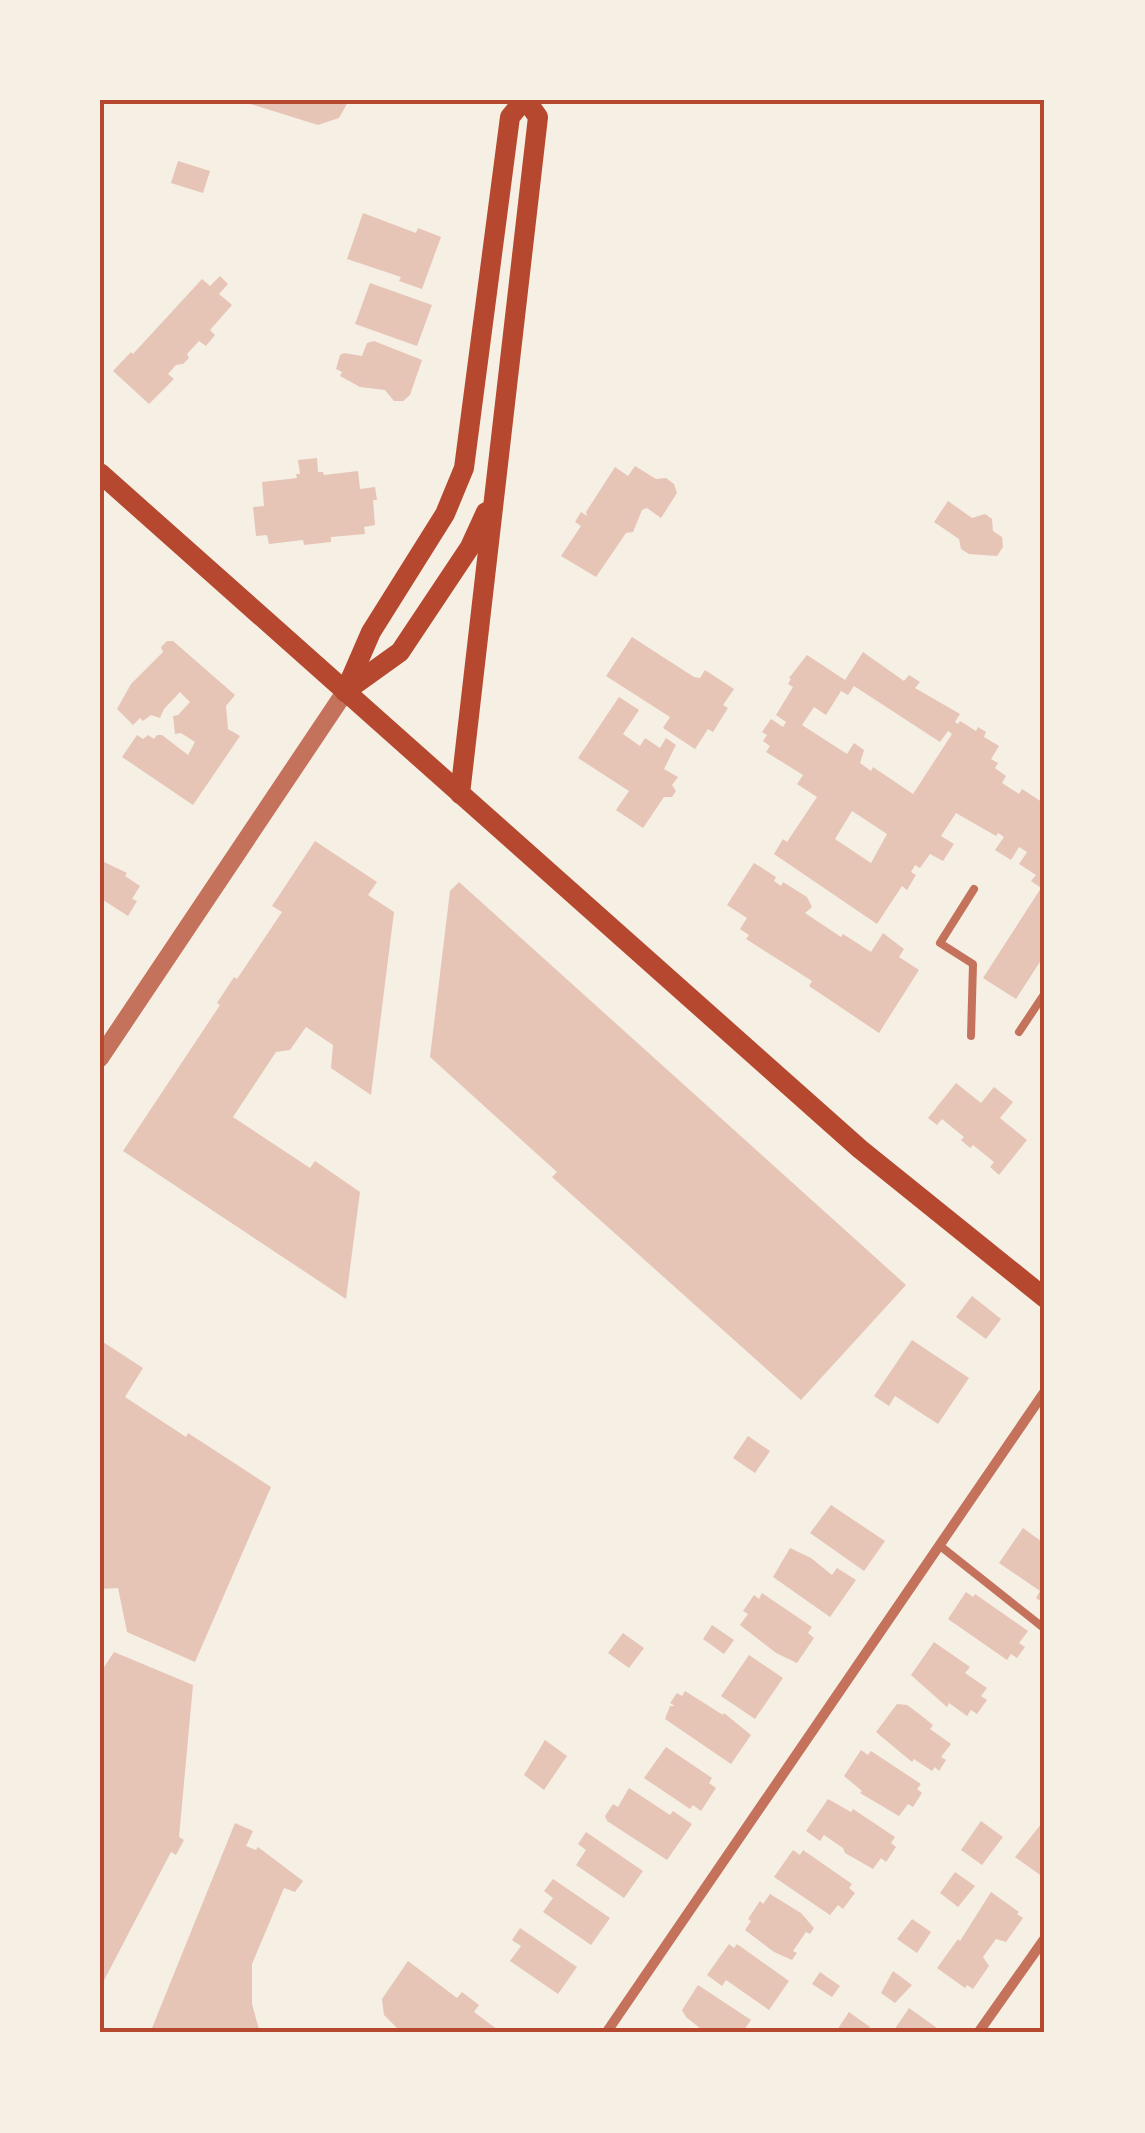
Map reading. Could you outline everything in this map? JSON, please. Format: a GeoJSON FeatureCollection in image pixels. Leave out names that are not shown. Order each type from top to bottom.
{"type":"FeatureCollection","features":[{"type":"Feature","properties":{"kind":"main road"},"geometry":{"type":"LineString","coordinates":[[345,692],[371,632],[438,529],[464,468],[510,117],[525,100],[538,117],[460,794]]}},
{"type":"Feature","properties":{"kind":"main road"},"geometry":{"type":"LineString","coordinates":[[100,474],[860,1149],[1045,1298]]}},
{"type":"Feature","properties":{"kind":"main road"},"geometry":{"type":"LineString","coordinates":[[345,692],[400,652],[470,547],[497,476]]}},
{"type":"Feature","properties":{"kind":"street"},"geometry":{"type":"LineString","coordinates":[[100,1058],[345,692]]}},
{"type":"Feature","properties":{"kind":"street"},"geometry":{"type":"LineString","coordinates":[[606,2033],[1045,1391]]}},
{"type":"Feature","properties":{"kind":"street"},"geometry":{"type":"LineString","coordinates":[[978,2033],[1045,1938]]}},
{"type":"Feature","properties":{"kind":"lane"},"geometry":{"type":"LineString","coordinates":[[970,1036],[972,964],[940,942],[974,889]]}},
{"type":"Feature","properties":{"kind":"lane"},"geometry":{"type":"LineString","coordinates":[[1018,1032],[1045,993]]}},
{"type":"Feature","properties":{"kind":"lane"},"geometry":{"type":"LineString","coordinates":[[939,1545],[1045,1629]]}},
{"type":"Feature","properties":{"kind":"building"},"geometry":{"type":"Polygon","coordinates":[[[349,100],[339,118],[318,125],[241,101],[349,100]]]}},
{"type":"Feature","properties":{"kind":"building"},"geometry":{"type":"Polygon","coordinates":[[[178,161],[210,171],[203,193],[171,183],[178,161]]]}},
{"type":"Feature","properties":{"kind":"building"},"geometry":{"type":"Polygon","coordinates":[[[363,213],[416,233],[418,228],[441,237],[422,289],[399,281],[401,277],[347,259],[363,213]]]}},
{"type":"Feature","properties":{"kind":"building"},"geometry":{"type":"Polygon","coordinates":[[[220,276],[228,284],[219,294],[232,305],[210,330],[215,335],[206,346],[199,341],[187,354],[189,358],[168,374],[174,379],[149,404],[113,371],[202,279],[210,286],[220,276]]]}},
{"type":"Feature","properties":{"kind":"building"},"geometry":{"type":"Polygon","coordinates":[[[370,283],[432,305],[417,346],[355,324],[370,283]]]}},
{"type":"Feature","properties":{"kind":"building"},"geometry":{"type":"Polygon","coordinates":[[[374,341],[422,360],[410,395],[403,401],[394,401],[385,390],[360,387],[340,376],[342,372],[336,369],[340,355],[362,356],[367,343],[374,341]]]}},
{"type":"Feature","properties":{"kind":"building"},"geometry":{"type":"Polygon","coordinates":[[[317,458],[318,472],[324,475],[358,471],[360,489],[375,487],[375,525],[364,527],[365,534],[331,537],[331,542],[304,545],[303,540],[269,544],[267,535],[256,536],[253,507],[264,506],[262,482],[297,478],[298,460],[317,458]]]}},
{"type":"Feature","properties":{"kind":"building"},"geometry":{"type":"Polygon","coordinates":[[[635,466],[656,479],[666,478],[677,493],[661,518],[647,508],[642,510],[633,532],[626,533],[596,577],[561,556],[581,526],[575,522],[581,512],[587,516],[615,467],[628,476],[635,466]]]}},
{"type":"Feature","properties":{"kind":"building"},"geometry":{"type":"Polygon","coordinates":[[[948,501],[972,518],[985,514],[992,519],[993,531],[1002,537],[1003,547],[997,556],[969,554],[961,549],[959,539],[934,522],[948,501]]]}},
{"type":"Feature","properties":{"kind":"building"},"geometry":{"type":"Polygon","coordinates":[[[632,637],[694,677],[700,678],[705,670],[734,689],[713,732],[708,729],[695,749],[663,728],[670,717],[606,676],[632,637]]]}},
{"type":"Feature","properties":{"kind":"building"},"geometry":{"type":"Polygon","coordinates":[[[173,641],[235,695],[226,706],[228,729],[240,736],[193,805],[122,757],[137,735],[154,739],[162,735],[188,755],[195,742],[181,733],[175,734],[173,716],[190,702],[180,692],[160,718],[151,715],[133,725],[117,709],[131,684],[163,652],[161,647],[173,641]]]}},
{"type":"Feature","properties":{"kind":"building"},"geometry":{"type":"Polygon","coordinates":[[[863,652],[904,681],[909,675],[920,682],[915,688],[960,714],[955,722],[976,731],[978,727],[986,732],[984,737],[999,746],[991,759],[1006,776],[1002,783],[1019,794],[1022,789],[1045,804],[1045,954],[1016,999],[983,978],[1041,888],[1031,881],[1036,875],[1019,864],[1027,852],[1019,847],[1011,860],[995,850],[1004,837],[998,833],[996,836],[956,813],[941,836],[954,844],[943,861],[930,854],[920,868],[915,865],[911,872],[916,875],[907,890],[902,886],[877,924],[774,854],[783,839],[787,842],[817,797],[797,784],[803,775],[766,752],[770,746],[763,741],[767,735],[762,732],[771,719],[783,727],[786,722],[776,715],[793,687],[788,684],[789,678],[807,655],[845,680],[863,652]],[[854,686],[848,695],[841,691],[826,715],[814,707],[802,725],[847,754],[854,743],[864,750],[860,763],[871,771],[873,767],[913,794],[952,734],[948,731],[940,742],[854,686]],[[852,811],[835,839],[871,863],[887,834],[852,811]]]}},
{"type":"Feature","properties":{"kind":"building"},"geometry":{"type":"Polygon","coordinates":[[[619,697],[639,710],[623,734],[640,746],[645,738],[660,748],[666,738],[676,745],[664,769],[678,777],[672,785],[676,791],[672,797],[664,797],[643,828],[616,810],[629,791],[578,758],[619,697]]]}},
{"type":"Feature","properties":{"kind":"building"},"geometry":{"type":"Polygon","coordinates":[[[315,841],[377,882],[368,895],[394,912],[371,1095],[331,1068],[333,1045],[306,1027],[290,1050],[276,1052],[233,1117],[310,1168],[315,1161],[360,1192],[346,1299],[123,1151],[220,1005],[217,1003],[234,977],[237,979],[282,912],[272,906],[315,841]]]}},
{"type":"Feature","properties":{"kind":"building"},"geometry":{"type":"Polygon","coordinates":[[[100,860],[127,873],[125,876],[140,886],[128,916],[100,898],[100,860]]]}},
{"type":"Feature","properties":{"kind":"building"},"geometry":{"type":"Polygon","coordinates":[[[754,863],[776,877],[774,881],[781,886],[783,882],[807,897],[812,907],[805,913],[841,937],[843,934],[871,952],[883,933],[904,949],[899,957],[919,970],[879,1033],[809,986],[812,981],[746,939],[749,935],[740,929],[747,918],[727,905],[754,863]]]}},
{"type":"Feature","properties":{"kind":"building"},"geometry":{"type":"Polygon","coordinates":[[[459,882],[906,1285],[801,1400],[552,1177],[557,1172],[430,1057],[450,891],[459,882]]]}},
{"type":"Feature","properties":{"kind":"building"},"geometry":{"type":"Polygon","coordinates":[[[956,1083],[981,1103],[994,1087],[1013,1102],[1000,1118],[1027,1140],[999,1175],[990,1167],[994,1162],[973,1145],[970,1148],[961,1140],[964,1137],[942,1119],[937,1125],[928,1118],[956,1083]]]}},
{"type":"Feature","properties":{"kind":"building"},"geometry":{"type":"Polygon","coordinates":[[[972,1296],[1001,1319],[986,1339],[956,1317],[972,1296]]]}},
{"type":"Feature","properties":{"kind":"building"},"geometry":{"type":"Polygon","coordinates":[[[100,1340],[143,1368],[125,1397],[271,1487],[195,1662],[127,1632],[118,1588],[100,1589],[100,1340]]]}},
{"type":"Feature","properties":{"kind":"building"},"geometry":{"type":"Polygon","coordinates":[[[912,1340],[969,1378],[938,1424],[895,1396],[889,1406],[874,1396],[912,1340]]]}},
{"type":"Feature","properties":{"kind":"building"},"geometry":{"type":"Polygon","coordinates":[[[748,1436],[770,1451],[755,1473],[733,1458],[748,1436]]]}},
{"type":"Feature","properties":{"kind":"building"},"geometry":{"type":"Polygon","coordinates":[[[831,1505],[885,1541],[864,1571],[810,1533],[831,1505]]]}},
{"type":"Feature","properties":{"kind":"building"},"geometry":{"type":"Polygon","coordinates":[[[1023,1528],[1045,1544],[1045,1604],[1036,1598],[1040,1591],[999,1563],[1023,1528]]]}},
{"type":"Feature","properties":{"kind":"building"},"geometry":{"type":"Polygon","coordinates":[[[790,1548],[832,1575],[837,1568],[856,1580],[830,1617],[773,1577],[790,1548]]]}},
{"type":"Feature","properties":{"kind":"building"},"geometry":{"type":"Polygon","coordinates":[[[966,1592],[973,1597],[975,1594],[1028,1631],[1019,1643],[1025,1647],[1017,1658],[1011,1654],[1007,1660],[948,1619],[966,1592]]]}},
{"type":"Feature","properties":{"kind":"building"},"geometry":{"type":"Polygon","coordinates":[[[762,1593],[812,1627],[808,1633],[814,1638],[797,1663],[776,1653],[740,1625],[748,1614],[743,1611],[754,1595],[759,1599],[762,1593]]]}},
{"type":"Feature","properties":{"kind":"building"},"geometry":{"type":"Polygon","coordinates":[[[712,1625],[734,1640],[724,1654],[703,1639],[712,1625]]]}},
{"type":"Feature","properties":{"kind":"building"},"geometry":{"type":"Polygon","coordinates":[[[623,1633],[644,1648],[629,1668],[608,1653],[623,1633]]]}},
{"type":"Feature","properties":{"kind":"building"},"geometry":{"type":"Polygon","coordinates":[[[934,1642],[970,1667],[965,1673],[987,1688],[981,1696],[987,1700],[977,1714],[971,1710],[967,1716],[949,1703],[947,1707],[911,1675],[934,1642]]]}},
{"type":"Feature","properties":{"kind":"building"},"geometry":{"type":"Polygon","coordinates":[[[114,1652],[193,1685],[179,1837],[184,1840],[176,1855],[171,1852],[100,1988],[100,1673],[114,1652]]]}},
{"type":"Feature","properties":{"kind":"building"},"geometry":{"type":"Polygon","coordinates":[[[749,1655],[783,1678],[755,1719],[721,1696],[749,1655]]]}},
{"type":"Feature","properties":{"kind":"building"},"geometry":{"type":"Polygon","coordinates":[[[685,1691],[724,1713],[751,1735],[731,1764],[665,1719],[670,1706],[675,1706],[670,1703],[677,1693],[682,1696],[685,1691]]]}},
{"type":"Feature","properties":{"kind":"building"},"geometry":{"type":"Polygon","coordinates":[[[897,1704],[907,1705],[918,1713],[933,1725],[930,1729],[951,1744],[941,1757],[946,1760],[939,1771],[935,1767],[932,1771],[914,1759],[912,1762],[876,1732],[897,1704]]]}},
{"type":"Feature","properties":{"kind":"building"},"geometry":{"type":"Polygon","coordinates":[[[545,1740],[567,1756],[544,1790],[524,1775],[545,1740]]]}},
{"type":"Feature","properties":{"kind":"building"},"geometry":{"type":"Polygon","coordinates":[[[666,1747],[712,1778],[709,1783],[716,1788],[701,1811],[693,1805],[690,1809],[644,1778],[666,1747]]]}},
{"type":"Feature","properties":{"kind":"building"},"geometry":{"type":"Polygon","coordinates":[[[861,1750],[868,1755],[871,1751],[921,1784],[917,1789],[922,1793],[913,1807],[908,1804],[899,1816],[860,1793],[844,1776],[861,1750]]]}},
{"type":"Feature","properties":{"kind":"building"},"geometry":{"type":"Polygon","coordinates":[[[629,1788],[670,1815],[673,1811],[692,1824],[667,1860],[607,1821],[605,1816],[613,1804],[618,1807],[629,1788]]]}},
{"type":"Feature","properties":{"kind":"building"},"geometry":{"type":"Polygon","coordinates":[[[828,1799],[851,1812],[853,1809],[895,1837],[891,1843],[896,1847],[886,1862],[881,1858],[873,1869],[824,1835],[820,1841],[806,1831],[828,1799]]]}},
{"type":"Feature","properties":{"kind":"building"},"geometry":{"type":"Polygon","coordinates":[[[1045,1819],[1045,1874],[1043,1877],[1015,1857],[1045,1819]]]}},
{"type":"Feature","properties":{"kind":"building"},"geometry":{"type":"Polygon","coordinates":[[[981,1821],[1003,1837],[982,1865],[961,1850],[981,1821]]]}},
{"type":"Feature","properties":{"kind":"building"},"geometry":{"type":"Polygon","coordinates":[[[235,1823],[253,1831],[246,1846],[256,1850],[258,1847],[303,1881],[295,1892],[284,1888],[252,1964],[252,2004],[260,2033],[150,2033],[235,1823]]]}},
{"type":"Feature","properties":{"kind":"building"},"geometry":{"type":"Polygon","coordinates":[[[586,1832],[643,1871],[624,1898],[576,1865],[586,1850],[578,1844],[586,1832]]]}},
{"type":"Feature","properties":{"kind":"building"},"geometry":{"type":"Polygon","coordinates":[[[793,1850],[800,1855],[803,1850],[852,1884],[849,1888],[855,1893],[843,1909],[838,1905],[830,1915],[774,1877],[793,1850]]]}},
{"type":"Feature","properties":{"kind":"building"},"geometry":{"type":"Polygon","coordinates":[[[955,1872],[975,1886],[958,1907],[940,1893],[955,1872]]]}},
{"type":"Feature","properties":{"kind":"building"},"geometry":{"type":"Polygon","coordinates":[[[553,1879],[610,1918],[591,1945],[543,1912],[553,1898],[544,1891],[553,1879]]]}},
{"type":"Feature","properties":{"kind":"building"},"geometry":{"type":"Polygon","coordinates":[[[991,1892],[1023,1918],[1006,1942],[996,1939],[983,1957],[989,1966],[973,1989],[967,1985],[965,1988],[937,1968],[960,1941],[991,1892]]]}},
{"type":"Feature","properties":{"kind":"building"},"geometry":{"type":"Polygon","coordinates":[[[770,1894],[801,1913],[814,1928],[810,1934],[806,1932],[793,1951],[797,1953],[792,1960],[745,1930],[760,1901],[763,1904],[770,1894]]]}},
{"type":"Feature","properties":{"kind":"building"},"geometry":{"type":"Polygon","coordinates":[[[912,1919],[931,1932],[917,1953],[897,1939],[912,1919]]]}},
{"type":"Feature","properties":{"kind":"building"},"geometry":{"type":"Polygon","coordinates":[[[520,1928],[577,1967],[558,1994],[510,1961],[521,1946],[512,1940],[520,1928]]]}},
{"type":"Feature","properties":{"kind":"building"},"geometry":{"type":"Polygon","coordinates":[[[729,1944],[734,1948],[737,1944],[789,1981],[769,2010],[726,1980],[722,1986],[707,1975],[729,1944]]]}},
{"type":"Feature","properties":{"kind":"building"},"geometry":{"type":"Polygon","coordinates":[[[408,1961],[457,1998],[462,1992],[479,2005],[474,2012],[502,2033],[402,2033],[384,2015],[382,1999],[408,1961]]]}},
{"type":"Feature","properties":{"kind":"building"},"geometry":{"type":"Polygon","coordinates":[[[893,1971],[912,1985],[895,2003],[881,1993],[893,1971]]]}},
{"type":"Feature","properties":{"kind":"building"},"geometry":{"type":"Polygon","coordinates":[[[820,1972],[840,1986],[832,1997],[812,1984],[820,1972]]]}},
{"type":"Feature","properties":{"kind":"building"},"geometry":{"type":"Polygon","coordinates":[[[698,1985],[751,2020],[742,2033],[706,2033],[686,2017],[682,2010],[698,1985]]]}},
{"type":"Feature","properties":{"kind":"building"},"geometry":{"type":"Polygon","coordinates":[[[909,2008],[937,2028],[934,2033],[892,2033],[909,2008]]]}},
{"type":"Feature","properties":{"kind":"building"},"geometry":{"type":"Polygon","coordinates":[[[849,2012],[870,2027],[866,2033],[835,2033],[849,2012]]]}}]}
